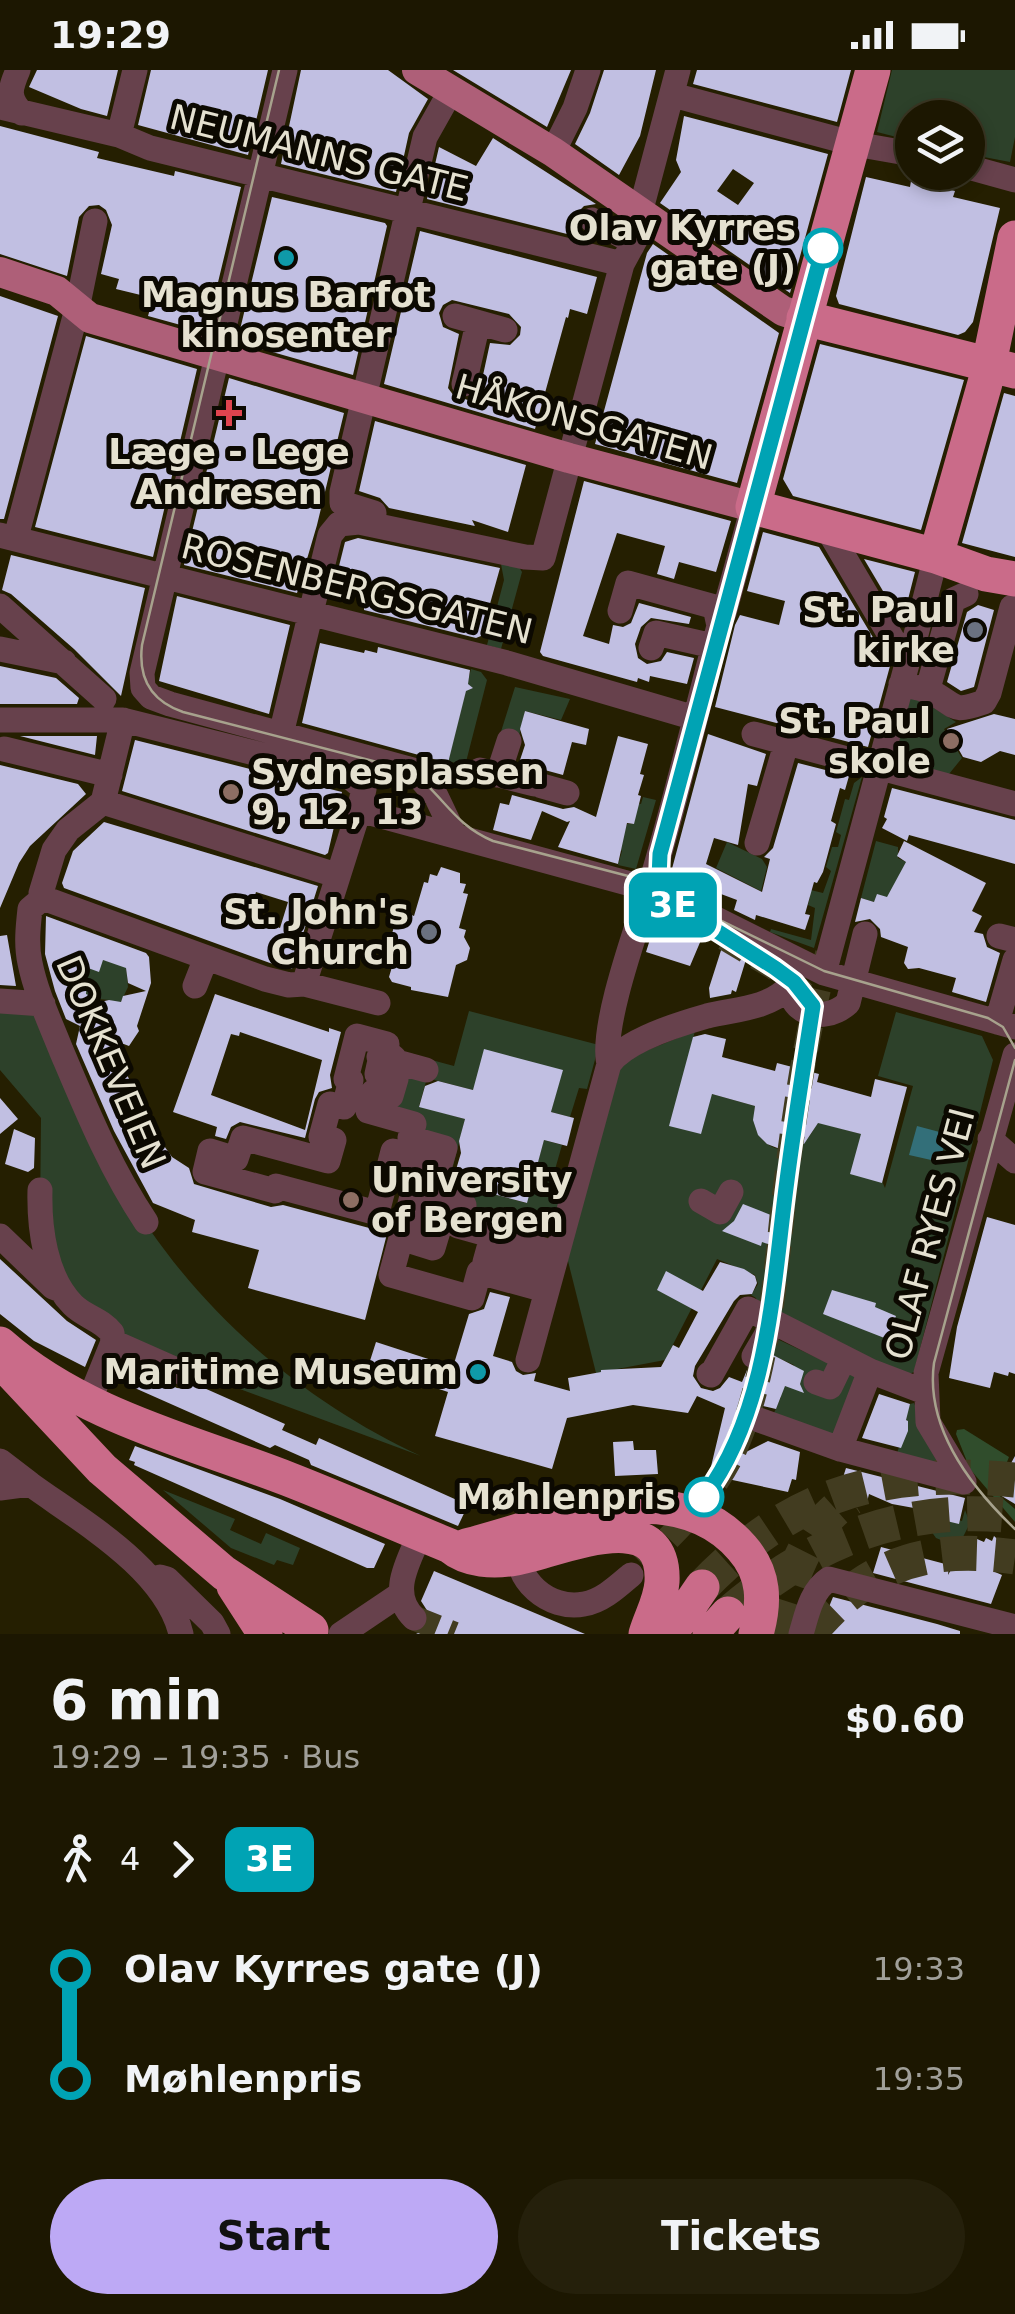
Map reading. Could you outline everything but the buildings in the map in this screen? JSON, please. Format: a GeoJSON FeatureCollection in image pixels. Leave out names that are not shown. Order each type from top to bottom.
{"type":"FeatureCollection","features":[{"type":"Feature","properties":{"kind":"highway"},"geometry":{"type":"LineString","coordinates":[[873,70],[753,507],[1015,579]]}},
{"type":"Feature","properties":{"kind":"highway"},"geometry":{"type":"LineString","coordinates":[[936,556],[1002,368],[1002,277],[1015,238]]}},
{"type":"Feature","properties":{"kind":"highway"},"geometry":{"type":"LineString","coordinates":[[804,318],[1002,368]]}},
{"type":"Feature","properties":{"kind":"highway"},"geometry":{"type":"LineString","coordinates":[[0,1334],[100,1403],[113,1426],[108,1434],[109,1451],[194,1533],[265,1634]]}},
{"type":"Feature","properties":{"kind":"highway"},"geometry":{"type":"LineString","coordinates":[[0,1344],[43,1378],[100,1403],[228,1444],[286,1478],[435,1540],[459,1554],[484,1560],[616,1508],[680,1508],[705,1516],[743,1548],[762,1581],[764,1607],[732,1627]]}},
{"type":"Feature","properties":{"kind":"highway"},"geometry":{"type":"LineString","coordinates":[[0,1360],[76,1442],[132,1494],[215,1565],[316,1633]]}},
{"type":"Feature","properties":{"kind":"highway"},"geometry":{"type":"LineString","coordinates":[[76,1442],[75,1409],[100,1403]]}},
{"type":"Feature","properties":{"kind":"highway"},"geometry":{"type":"LineString","coordinates":[[100,1403],[94,1428],[97,1449],[132,1494]]}},
{"type":"Feature","properties":{"kind":"highway"},"geometry":{"type":"LineString","coordinates":[[526,1546],[618,1534],[652,1548],[662,1583],[646,1634]]}},
{"type":"Feature","properties":{"kind":"highway"},"geometry":{"type":"LineString","coordinates":[[670,1634],[702,1587]]}},
{"type":"Feature","properties":{"kind":"main road"},"geometry":{"type":"LineString","coordinates":[[417,70],[553,152],[620,231],[804,318]]}},
{"type":"Feature","properties":{"kind":"main road","name":"HÅKONSGATEN"},"geometry":{"type":"LineString","coordinates":[[0,272],[57,291],[90,318],[365,398],[456,417],[570,458],[753,507]]}},
{"type":"Feature","properties":{"kind":"street"},"geometry":{"type":"LineString","coordinates":[[0,89],[8,70]]}},
{"type":"Feature","properties":{"kind":"street"},"geometry":{"type":"LineString","coordinates":[[11,110],[10,92],[18,70]]}},
{"type":"Feature","properties":{"kind":"street"},"geometry":{"type":"LineString","coordinates":[[119,135],[135,70]]}},
{"type":"Feature","properties":{"kind":"street"},"geometry":{"type":"LineString","coordinates":[[285,70],[164,576],[142,673],[143,688],[161,701],[413,770],[436,796],[455,836]]}},
{"type":"Feature","properties":{"kind":"street"},"geometry":{"type":"LineString","coordinates":[[553,152],[588,70]]}},
{"type":"Feature","properties":{"kind":"street"},"geometry":{"type":"LineString","coordinates":[[348,516],[544,555],[570,458],[620,231],[676,82],[855,144],[895,151]]}},
{"type":"Feature","properties":{"kind":"street"},"geometry":{"type":"LineString","coordinates":[[348,516],[342,492],[365,398],[402,209],[425,137],[452,89]]}},
{"type":"Feature","properties":{"kind":"street","name":"NEUMANNS GATE"},"geometry":{"type":"LineString","coordinates":[[11,110],[402,209],[620,231]]}},
{"type":"Feature","properties":{"kind":"street"},"geometry":{"type":"LineString","coordinates":[[985,172],[1015,180]]}},
{"type":"Feature","properties":{"kind":"street"},"geometry":{"type":"LineString","coordinates":[[8,536],[77,309],[95,221]]}},
{"type":"Feature","properties":{"kind":"street"},"geometry":{"type":"LineString","coordinates":[[464,384],[466,320],[505,330]]}},
{"type":"Feature","properties":{"kind":"street"},"geometry":{"type":"LineString","coordinates":[[528,1360],[609,1064],[607,1044],[618,990],[659,892],[695,718],[753,507]]}},
{"type":"Feature","properties":{"kind":"street"},"geometry":{"type":"LineString","coordinates":[[281,734],[330,535],[348,516]]}},
{"type":"Feature","properties":{"kind":"street"},"geometry":{"type":"LineString","coordinates":[[828,528],[907,667],[928,692],[960,708],[984,702],[990,693],[1012,607],[1015,608]]}},
{"type":"Feature","properties":{"kind":"street","name":"ROSENBERGSGATEN"},"geometry":{"type":"LineString","coordinates":[[8,536],[499,661],[695,718]]}},
{"type":"Feature","properties":{"kind":"street"},"geometry":{"type":"LineString","coordinates":[[824,973],[936,556]]}},
{"type":"Feature","properties":{"kind":"street"},"geometry":{"type":"LineString","coordinates":[[620,612],[628,583],[715,607],[719,628]]}},
{"type":"Feature","properties":{"kind":"street"},"geometry":{"type":"LineString","coordinates":[[928,692],[953,600],[966,594]]}},
{"type":"Feature","properties":{"kind":"street"},"geometry":{"type":"LineString","coordinates":[[0,606],[104,699]]}},
{"type":"Feature","properties":{"kind":"street"},"geometry":{"type":"LineString","coordinates":[[651,648],[656,633],[719,628]]}},
{"type":"Feature","properties":{"kind":"street"},"geometry":{"type":"LineString","coordinates":[[0,649],[64,662]]}},
{"type":"Feature","properties":{"kind":"street"},"geometry":{"type":"LineString","coordinates":[[0,720],[123,720],[350,777],[364,789],[304,984]]}},
{"type":"Feature","properties":{"kind":"street"},"geometry":{"type":"LineString","coordinates":[[123,720],[104,802],[128,813],[336,875]]}},
{"type":"Feature","properties":{"kind":"street"},"geometry":{"type":"LineString","coordinates":[[754,734],[1015,804]]}},
{"type":"Feature","properties":{"kind":"street"},"geometry":{"type":"LineString","coordinates":[[509,741],[489,772],[548,788]]}},
{"type":"Feature","properties":{"kind":"street"},"geometry":{"type":"LineString","coordinates":[[757,842],[787,741]]}},
{"type":"Feature","properties":{"kind":"street"},"geometry":{"type":"LineString","coordinates":[[4,749],[110,775]]}},
{"type":"Feature","properties":{"kind":"street","name":"DOKKEVEIEN"},"geometry":{"type":"LineString","coordinates":[[104,802],[68,830],[54,850],[41,892],[43,898],[30,909],[27,944],[43,1004],[88,1115],[122,1185],[148,1217]]}},
{"type":"Feature","properties":{"kind":"street"},"geometry":{"type":"LineString","coordinates":[[359,810],[659,892],[824,973],[1006,1025],[1015,960]]}},
{"type":"Feature","properties":{"kind":"street"},"geometry":{"type":"LineString","coordinates":[[43,898],[265,980],[304,984],[378,1003]]}},
{"type":"Feature","properties":{"kind":"street"},"geometry":{"type":"LineString","coordinates":[[788,988],[802,1009],[825,1016],[839,1011],[848,1004],[865,934]]}},
{"type":"Feature","properties":{"kind":"street"},"geometry":{"type":"LineString","coordinates":[[195,986],[206,958]]}},
{"type":"Feature","properties":{"kind":"street"},"geometry":{"type":"LineString","coordinates":[[609,1064],[626,1047],[706,1016],[766,1003],[788,988],[797,960]]}},
{"type":"Feature","properties":{"kind":"street"},"geometry":{"type":"LineString","coordinates":[[0,1001],[43,1004]]}},
{"type":"Feature","properties":{"kind":"street"},"geometry":{"type":"LineString","coordinates":[[357,1036],[388,1044],[386,1050],[394,1058],[380,1066],[377,1074],[396,1079],[391,1096],[372,1092],[368,1112],[414,1124],[410,1138],[445,1148],[432,1195],[464,1204],[458,1226],[544,1250],[542,1258],[490,1244],[485,1262],[537,1276],[534,1287],[479,1272],[472,1298],[391,1275],[401,1238],[433,1248],[439,1228],[406,1219],[422,1160],[394,1151],[376,1212],[205,1172],[210,1151],[236,1160],[243,1138],[328,1161],[334,1140],[321,1137],[330,1104],[344,1108],[351,1080],[346,1079],[357,1036]]}},
{"type":"Feature","properties":{"kind":"street"},"geometry":{"type":"LineString","coordinates":[[370,1054],[426,1070]]}},
{"type":"Feature","properties":{"kind":"street","name":"OLAF RYES VEI"},"geometry":{"type":"LineString","coordinates":[[840,1449],[964,1482],[928,1422],[928,1363],[1015,1055]]}},
{"type":"Feature","properties":{"kind":"street"},"geometry":{"type":"LineString","coordinates":[[990,1139],[1015,1161]]}},
{"type":"Feature","properties":{"kind":"street"},"geometry":{"type":"LineString","coordinates":[[40,1190],[46,1251],[61,1290],[79,1310],[108,1327],[112,1342],[100,1403]]}},
{"type":"Feature","properties":{"kind":"street"},"geometry":{"type":"LineString","coordinates":[[701,1201],[720,1212],[731,1192]]}},
{"type":"Feature","properties":{"kind":"street"},"geometry":{"type":"LineString","coordinates":[[0,1236],[53,1288],[61,1290]]}},
{"type":"Feature","properties":{"kind":"street"},"geometry":{"type":"LineString","coordinates":[[709,1374],[712,1375],[746,1314],[774,1322],[844,1358],[925,1392]]}},
{"type":"Feature","properties":{"kind":"street"},"geometry":{"type":"LineString","coordinates":[[754,1356],[774,1322]]}},
{"type":"Feature","properties":{"kind":"street"},"geometry":{"type":"LineString","coordinates":[[112,1342],[184,1373]]}},
{"type":"Feature","properties":{"kind":"street"},"geometry":{"type":"LineString","coordinates":[[816,1382],[830,1387],[844,1358]]}},
{"type":"Feature","properties":{"kind":"street"},"geometry":{"type":"LineString","coordinates":[[759,1420],[840,1449],[870,1370]]}},
{"type":"Feature","properties":{"kind":"street"},"geometry":{"type":"LineString","coordinates":[[0,1461],[140,1570],[162,1594],[180,1633],[194,1622],[215,1629]]}},
{"type":"Feature","properties":{"kind":"street"},"geometry":{"type":"LineString","coordinates":[[0,1488],[30,1484]]}},
{"type":"Feature","properties":{"kind":"street"},"geometry":{"type":"LineString","coordinates":[[414,1618],[405,1609],[401,1584],[435,1540]]}},
{"type":"Feature","properties":{"kind":"street"},"geometry":{"type":"LineString","coordinates":[[526,1546],[527,1581],[536,1591],[568,1604],[598,1599],[631,1575]]}},
{"type":"Feature","properties":{"kind":"street"},"geometry":{"type":"LineString","coordinates":[[140,1570],[167,1579],[215,1629]]}},
{"type":"Feature","properties":{"kind":"street"},"geometry":{"type":"LineString","coordinates":[[801,1634],[811,1602],[826,1580],[838,1579],[1007,1630]]}},
{"type":"Feature","properties":{"kind":"street"},"geometry":{"type":"LineString","coordinates":[[316,1633],[396,1597]]}},
{"type":"Feature","properties":{"kind":"green space"},"geometry":{"type":"Polygon","coordinates":[[[892,70],[1015,70],[1015,137],[1010,162],[985,157],[985,100],[895,100],[895,137],[877,132],[892,70]]]}},
{"type":"Feature","properties":{"kind":"green space"},"geometry":{"type":"Polygon","coordinates":[[[501,564],[519,567],[522,572],[501,649],[487,645],[504,580],[501,564]]]}},
{"type":"Feature","properties":{"kind":"green space"},"geometry":{"type":"Polygon","coordinates":[[[471,669],[481,672],[487,680],[466,762],[459,764],[448,761],[471,669]]]}},
{"type":"Feature","properties":{"kind":"green space"},"geometry":{"type":"Polygon","coordinates":[[[515,687],[570,699],[561,720],[525,711],[517,744],[499,738],[515,687]]]}},
{"type":"Feature","properties":{"kind":"green space"},"geometry":{"type":"Polygon","coordinates":[[[910,693],[956,722],[944,729],[962,758],[949,774],[890,760],[910,693]]]}},
{"type":"Feature","properties":{"kind":"green space"},"geometry":{"type":"Polygon","coordinates":[[[862,777],[814,948],[770,932],[771,929],[811,940],[815,908],[808,905],[810,897],[786,884],[823,893],[831,871],[826,867],[832,847],[838,847],[841,835],[836,832],[845,799],[849,800],[854,783],[862,777]]]}},
{"type":"Feature","properties":{"kind":"green space"},"geometry":{"type":"Polygon","coordinates":[[[643,797],[656,800],[636,869],[618,865],[627,824],[634,824],[636,803],[641,804],[643,797]]]}},
{"type":"Feature","properties":{"kind":"green space"},"geometry":{"type":"Polygon","coordinates":[[[876,841],[898,847],[898,858],[906,862],[899,899],[874,902],[861,898],[876,841]]]}},
{"type":"Feature","properties":{"kind":"green space"},"geometry":{"type":"Polygon","coordinates":[[[727,842],[762,859],[767,867],[761,891],[716,868],[727,842]]]}},
{"type":"Feature","properties":{"kind":"green space"},"geometry":{"type":"Polygon","coordinates":[[[62,939],[103,960],[126,966],[128,987],[119,1006],[110,1000],[86,998],[62,939]]]}},
{"type":"Feature","properties":{"kind":"green space"},"geometry":{"type":"Polygon","coordinates":[[[0,1001],[43,1004],[123,1187],[150,1230],[215,1309],[251,1344],[332,1407],[421,1456],[113,1342],[79,1310],[40,1217],[41,1118],[0,1070],[0,1001]]]}},
{"type":"Feature","properties":{"kind":"green space"},"geometry":{"type":"Polygon","coordinates":[[[469,1011],[599,1045],[587,1089],[579,1088],[570,1117],[551,1112],[562,1070],[473,1090],[427,1078],[419,1106],[465,1119],[449,1182],[526,1203],[544,1140],[562,1145],[550,1187],[564,1191],[554,1231],[431,1195],[445,1148],[373,1092],[387,1048],[454,1066],[469,1011]]]}},
{"type":"Feature","properties":{"kind":"green space"},"geometry":{"type":"Polygon","coordinates":[[[896,1012],[982,1036],[993,1060],[970,1153],[964,1156],[969,1158],[914,1372],[904,1376],[757,1303],[751,1295],[758,1284],[755,1275],[717,1259],[665,1360],[596,1373],[567,1257],[621,1065],[633,1056],[695,1031],[670,1126],[712,1094],[755,1106],[759,1135],[777,1148],[799,1145],[817,1122],[861,1134],[885,1188],[913,1086],[878,1076],[896,1012]]]}},
{"type":"Feature","properties":{"kind":"green space"},"geometry":{"type":"Polygon","coordinates":[[[775,1338],[858,1377],[836,1436],[774,1413],[781,1397],[776,1394],[794,1365],[770,1354],[775,1338]]]}},
{"type":"Feature","properties":{"kind":"green space"},"geometry":{"type":"Polygon","coordinates":[[[914,1403],[942,1470],[896,1456],[908,1421],[904,1419],[914,1403]]]}},
{"type":"Feature","properties":{"kind":"green space"},"geometry":{"type":"Polygon","coordinates":[[[964,1429],[1009,1457],[995,1492],[1015,1509],[1015,1522],[970,1469],[956,1434],[964,1429]]]}},
{"type":"Feature","properties":{"kind":"green space"},"geometry":{"type":"Polygon","coordinates":[[[163,1490],[235,1519],[230,1530],[261,1544],[266,1533],[300,1548],[293,1565],[277,1560],[274,1565],[231,1548],[163,1490]]]}},
{"type":"Feature","properties":{"kind":"green space"},"geometry":{"type":"Polygon","coordinates":[[[931,1504],[937,1506],[935,1518],[949,1522],[951,1518],[962,1521],[965,1510],[970,1523],[958,1547],[936,1538],[926,1524],[931,1504]]]}},
{"type":"Feature","properties":{"kind":"water"},"geometry":{"type":"Polygon","coordinates":[[[917,1126],[947,1134],[940,1162],[909,1155],[917,1126]]]}},
{"type":"Feature","properties":{"kind":"tunnel"},"geometry":{"type":"LineString","coordinates":[[693,919],[775,968],[804,994]]}},
{"type":"Feature","properties":{"kind":"tunnel"},"geometry":{"type":"LineString","coordinates":[[642,1564],[712,1488],[730,1459],[752,1401],[772,1302],[801,1079],[828,952]]}},
{"type":"Feature","properties":{"kind":"tunnel"},"geometry":{"type":"LineString","coordinates":[[702,1587],[771,1528],[844,1493],[924,1478],[1015,1480]]}},
{"type":"Feature","properties":{"kind":"tunnel"},"geometry":{"type":"LineString","coordinates":[[774,1634],[793,1576],[810,1541],[835,1510],[851,1498]]}},
{"type":"Feature","properties":{"kind":"tunnel"},"geometry":{"type":"LineString","coordinates":[[728,1614],[793,1566],[861,1533],[934,1516],[1015,1516]]}},
{"type":"Feature","properties":{"kind":"tunnel"},"geometry":{"type":"LineString","coordinates":[[809,1634],[853,1591],[900,1564],[954,1554],[1015,1557]]}},
{"type":"Feature","properties":{"kind":"tunnel"},"geometry":{"type":"LineString","coordinates":[[414,1618],[454,1634]]}},
{"type":"Feature","properties":{"kind":"tram line"},"geometry":{"type":"LineString","coordinates":[[279,70],[142,645],[142,668],[155,695],[183,712],[408,770],[467,826],[493,841],[632,877],[824,971],[988,1018],[1003,1027],[1015,1048]]}},
{"type":"Feature","properties":{"kind":"tram line"},"geometry":{"type":"LineString","coordinates":[[1015,1060],[934,1363],[933,1387],[944,1433],[954,1454],[982,1494],[1015,1529]]}},
{"type":"Feature","properties":{"kind":"bus line","name":"3E"},"geometry":{"type":"LineString","coordinates":[[704,1497],[729,1461],[751,1398],[776,1277],[813,1006],[794,982],[775,968],[677,909],[662,891],[660,854],[823,248]]}},
{"type":"Feature","properties":{"kind":"place","name":"Olav Kyrres gate (J)"},"geometry":{"type":"Point","coordinates":[823,248]}},
{"type":"Feature","properties":{"kind":"place","name":"Magnus Barfot kinosenter"},"geometry":{"type":"Point","coordinates":[286,258]}},
{"type":"Feature","properties":{"kind":"place","name":"Læge - Lege Andresen"},"geometry":{"type":"Point","coordinates":[229,413]}},
{"type":"Feature","properties":{"kind":"place","name":"St. Paul kirke"},"geometry":{"type":"Point","coordinates":[975,630]}},
{"type":"Feature","properties":{"kind":"place","name":"St. Paul skole"},"geometry":{"type":"Point","coordinates":[951,741]}},
{"type":"Feature","properties":{"kind":"place","name":"Sydnesplassen 9, 12, 13"},"geometry":{"type":"Point","coordinates":[231,792]}},
{"type":"Feature","properties":{"kind":"place","name":"St. John's Church"},"geometry":{"type":"Point","coordinates":[429,932]}},
{"type":"Feature","properties":{"kind":"place","name":"University of Bergen"},"geometry":{"type":"Point","coordinates":[351,1200]}},
{"type":"Feature","properties":{"kind":"place","name":"Maritime Museum"},"geometry":{"type":"Point","coordinates":[478,1372]}},
{"type":"Feature","properties":{"kind":"place","name":"Møhlenpris"},"geometry":{"type":"Point","coordinates":[704,1497]}}]}
